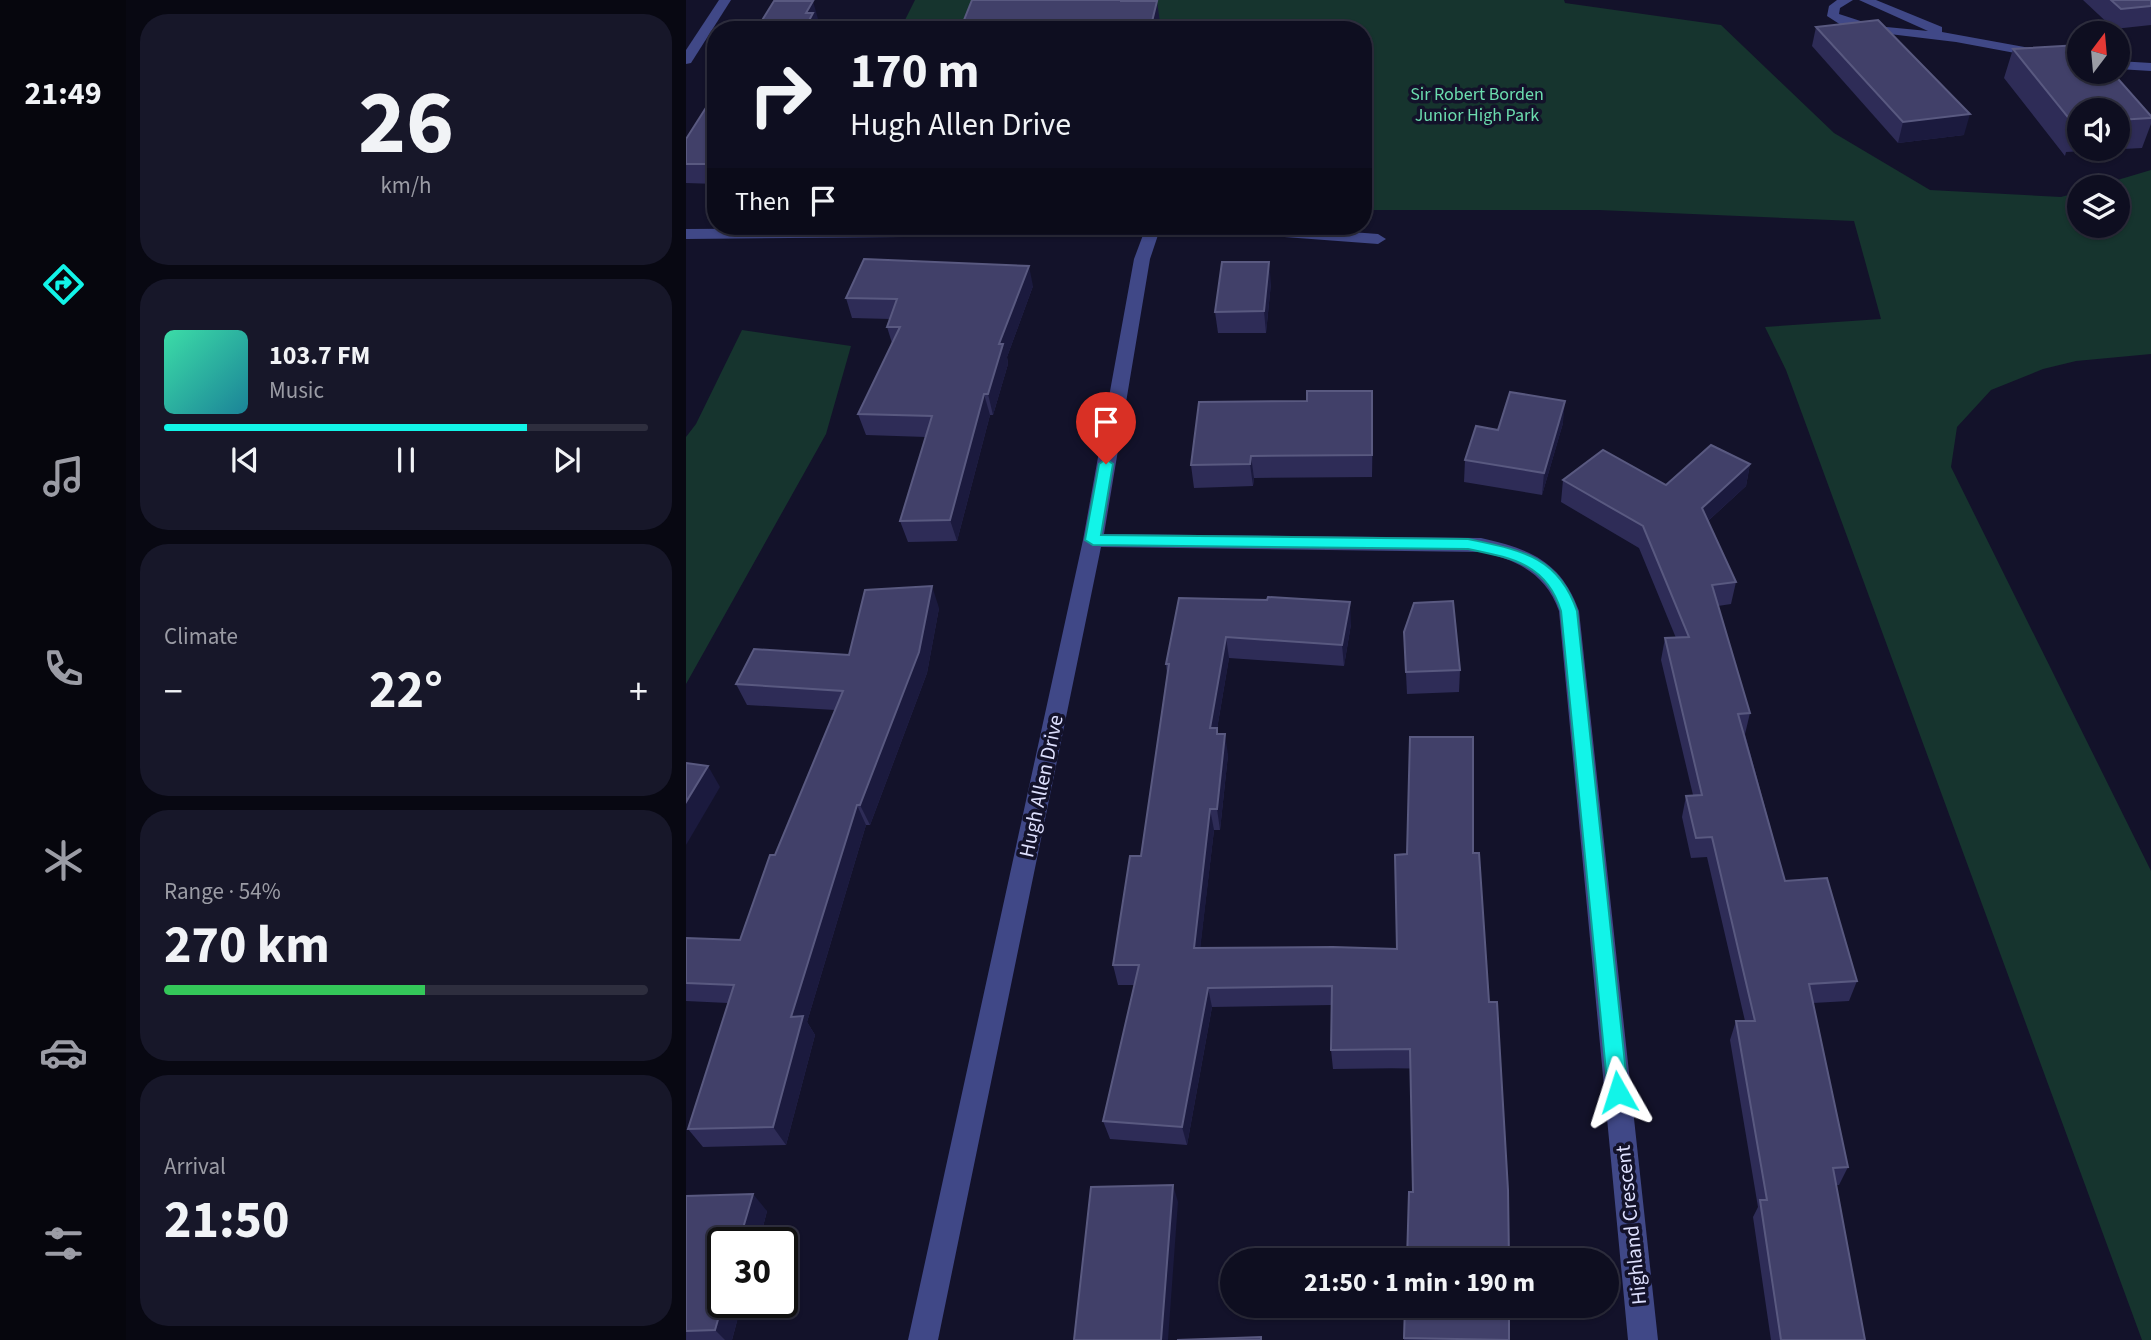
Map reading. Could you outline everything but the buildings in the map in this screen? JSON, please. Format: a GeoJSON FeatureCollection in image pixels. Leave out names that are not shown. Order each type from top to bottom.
{"type":"FeatureCollection","features":[{"type":"Feature","properties":{"kind":"street"},"geometry":{"type":"LineString","coordinates":[[712,21],[725,0]]}},
{"type":"Feature","properties":{"kind":"street"},"geometry":{"type":"LineString","coordinates":[[1847,0],[1835,6],[1832,12],[1833,16],[1851,26],[1955,38],[1996,48],[2067,59]]}},
{"type":"Feature","properties":{"kind":"street"},"geometry":{"type":"LineString","coordinates":[[1865,0],[1955,38]]}},
{"type":"Feature","properties":{"kind":"street"},"geometry":{"type":"LineString","coordinates":[[686,61],[707,28]]}},
{"type":"Feature","properties":{"kind":"street"},"geometry":{"type":"LineString","coordinates":[[2130,66],[2151,67]]}},
{"type":"Feature","properties":{"kind":"street"},"geometry":{"type":"LineString","coordinates":[[686,234],[707,234]]}},
{"type":"Feature","properties":{"kind":"street","name":"Hugh Allen Drive"},"geometry":{"type":"LineString","coordinates":[[923,1340],[1093,540],[1142,259],[1150,235]]}},
{"type":"Feature","properties":{"kind":"street"},"geometry":{"type":"LineString","coordinates":[[1324,235],[1378,239]]}},
{"type":"Feature","properties":{"kind":"street","name":"Highland Crescent"},"geometry":{"type":"LineString","coordinates":[[1093,540],[1481,545],[1529,559],[1556,582],[1569,611],[1643,1340]]}},
{"type":"Feature","properties":{"kind":"green space","name":"Sir Robert Borden Junior High Park"},"geometry":{"type":"Polygon","coordinates":[[[915,0],[1564,0],[1565,3],[1721,25],[1834,133],[1930,190],[2067,195],[2067,238],[2130,238],[2130,176],[2151,170],[2151,354],[2076,361],[2043,369],[1991,390],[1957,427],[1951,467],[2151,871],[2151,1340],[2142,1340],[1786,370],[1765,327],[1881,319],[1854,221],[1599,210],[1372,210],[1372,21],[904,21],[915,0]]]}},
{"type":"Feature","properties":{"kind":"green space"},"geometry":{"type":"Polygon","coordinates":[[[742,330],[851,346],[826,434],[686,684],[686,437],[696,424],[742,330]]]}},
{"type":"Feature","properties":{"kind":"route"},"geometry":{"type":"LineString","coordinates":[[1106,464],[1093,540],[1481,545],[1529,559],[1556,582],[1569,611],[1618,1092]]}}]}
